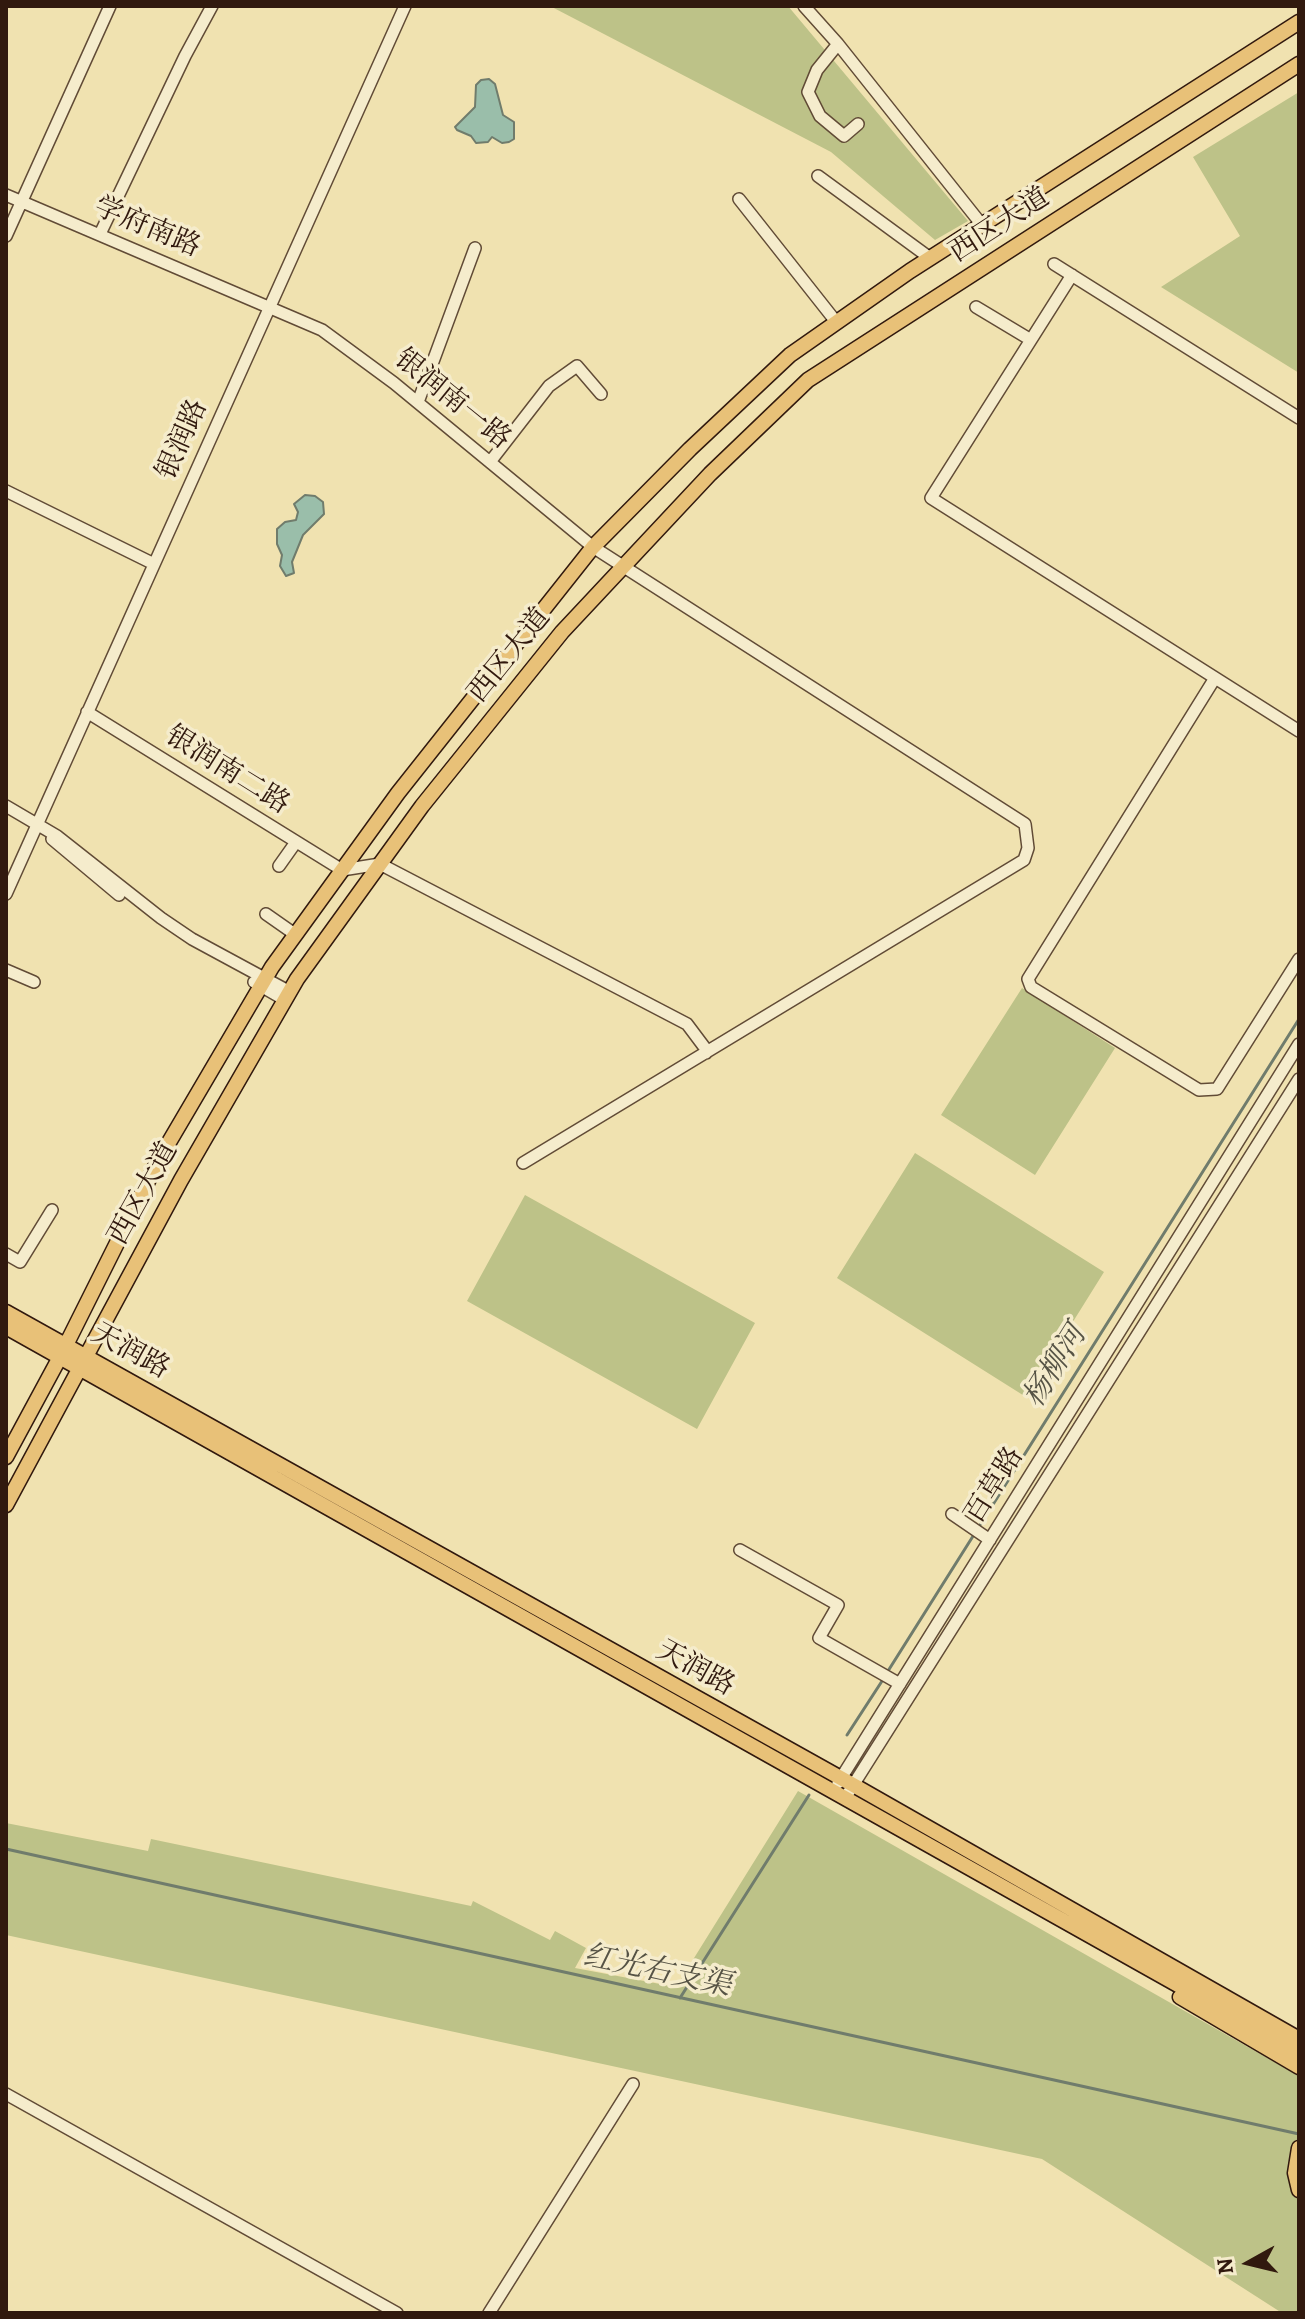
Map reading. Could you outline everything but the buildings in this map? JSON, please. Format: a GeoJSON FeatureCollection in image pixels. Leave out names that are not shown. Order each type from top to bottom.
{"type":"FeatureCollection","features":[{"type":"Feature","properties":{"kind":"main road","name":"西区大道"},"geometry":{"type":"LineString","coordinates":[[6,1457],[158,1161],[263,983],[398,793],[593,547],[690,449],[790,355],[930,258],[1299,22]]}},
{"type":"Feature","properties":{"kind":"main road","name":"西区大道"},"geometry":{"type":"LineString","coordinates":[[6,1505],[181,1180],[287,996],[422,806],[562,632],[710,474],[808,380],[1299,64]]}},
{"type":"Feature","properties":{"kind":"main road"},"geometry":{"type":"LineString","coordinates":[[6,1312],[63,1351]]}},
{"type":"Feature","properties":{"kind":"main road"},"geometry":{"type":"LineString","coordinates":[[6,1327],[63,1351]]}},
{"type":"Feature","properties":{"kind":"main road","name":"天润路"},"geometry":{"type":"LineString","coordinates":[[63,1351],[1277,2034],[1299,2053]]}},
{"type":"Feature","properties":{"kind":"main road"},"geometry":{"type":"LineString","coordinates":[[1126,1949],[1182,1963],[1299,2029]]}},
{"type":"Feature","properties":{"kind":"main road"},"geometry":{"type":"LineString","coordinates":[[1126,1949],[1163,1987],[1299,2067]]}},
{"type":"Feature","properties":{"kind":"main road","name":"天润路"},"geometry":{"type":"LineString","coordinates":[[1277,2034],[1299,2039]]}},
{"type":"Feature","properties":{"kind":"main road"},"geometry":{"type":"LineString","coordinates":[[1298,2152],[1295,2173],[1299,2190]]}},
{"type":"Feature","properties":{"kind":"street"},"geometry":{"type":"LineString","coordinates":[[6,236],[110,6]]}},
{"type":"Feature","properties":{"kind":"street"},"geometry":{"type":"LineString","coordinates":[[100,234],[212,6]]}},
{"type":"Feature","properties":{"kind":"street"},"geometry":{"type":"LineString","coordinates":[[804,6],[838,44],[982,225]]}},
{"type":"Feature","properties":{"kind":"street","name":"银润路"},"geometry":{"type":"LineString","coordinates":[[6,894],[270,306],[408,9]]}},
{"type":"Feature","properties":{"kind":"street"},"geometry":{"type":"LineString","coordinates":[[838,44],[817,70],[808,92],[820,116],[844,136],[858,124]]}},
{"type":"Feature","properties":{"kind":"street"},"geometry":{"type":"LineString","coordinates":[[818,176],[930,258]]}},
{"type":"Feature","properties":{"kind":"street","name":"学府南路"},"geometry":{"type":"LineString","coordinates":[[6,195],[270,306]]}},
{"type":"Feature","properties":{"kind":"street"},"geometry":{"type":"LineString","coordinates":[[739,199],[837,323]]}},
{"type":"Feature","properties":{"kind":"street"},"geometry":{"type":"LineString","coordinates":[[418,402],[475,248]]}},
{"type":"Feature","properties":{"kind":"street"},"geometry":{"type":"LineString","coordinates":[[1054,264],[1299,418]]}},
{"type":"Feature","properties":{"kind":"street"},"geometry":{"type":"LineString","coordinates":[[1072,275],[931,498],[1299,731]]}},
{"type":"Feature","properties":{"kind":"street","name":"银润南一路"},"geometry":{"type":"LineString","coordinates":[[270,306],[322,330],[418,402],[593,547],[622,567],[1025,824],[1028,848],[1024,860],[706,1053]]}},
{"type":"Feature","properties":{"kind":"street"},"geometry":{"type":"LineString","coordinates":[[976,307],[1031,340]]}},
{"type":"Feature","properties":{"kind":"street"},"geometry":{"type":"LineString","coordinates":[[490,462],[549,386],[577,366],[601,394]]}},
{"type":"Feature","properties":{"kind":"street"},"geometry":{"type":"LineString","coordinates":[[6,491],[154,564]]}},
{"type":"Feature","properties":{"kind":"street"},"geometry":{"type":"LineString","coordinates":[[1215,678],[1028,979],[1031,987],[1199,1090],[1217,1089],[1299,959]]}},
{"type":"Feature","properties":{"kind":"street","name":"银润南二路"},"geometry":{"type":"LineString","coordinates":[[87,712],[342,870]]}},
{"type":"Feature","properties":{"kind":"street"},"geometry":{"type":"LineString","coordinates":[[6,806],[57,836],[192,939],[287,996]]}},
{"type":"Feature","properties":{"kind":"street"},"geometry":{"type":"LineString","coordinates":[[279,866],[296,842]]}},
{"type":"Feature","properties":{"kind":"street"},"geometry":{"type":"LineString","coordinates":[[342,870],[380,864],[687,1024],[705,1048],[706,1053],[523,1163]]}},
{"type":"Feature","properties":{"kind":"street"},"geometry":{"type":"LineString","coordinates":[[266,914],[296,935]]}},
{"type":"Feature","properties":{"kind":"street"},"geometry":{"type":"LineString","coordinates":[[6,970],[34,982]]}},
{"type":"Feature","properties":{"kind":"street","name":"百草路"},"geometry":{"type":"LineString","coordinates":[[843,1789],[890,1678],[1299,1044]]}},
{"type":"Feature","properties":{"kind":"street","name":"百草路"},"geometry":{"type":"LineString","coordinates":[[843,1789],[1299,1079]]}},
{"type":"Feature","properties":{"kind":"street"},"geometry":{"type":"LineString","coordinates":[[6,1254],[20,1262],[52,1210]]}},
{"type":"Feature","properties":{"kind":"street"},"geometry":{"type":"LineString","coordinates":[[952,1514],[981,1534]]}},
{"type":"Feature","properties":{"kind":"street"},"geometry":{"type":"LineString","coordinates":[[740,1550],[838,1605],[819,1638],[890,1678]]}},
{"type":"Feature","properties":{"kind":"street"},"geometry":{"type":"LineString","coordinates":[[489,2313],[633,2084]]}},
{"type":"Feature","properties":{"kind":"street"},"geometry":{"type":"LineString","coordinates":[[6,2094],[397,2313]]}},
{"type":"Feature","properties":{"kind":"green space"},"geometry":{"type":"Polygon","coordinates":[[[550,6],[788,6],[968,221],[935,240],[831,152],[550,6]]]}},
{"type":"Feature","properties":{"kind":"green space"},"geometry":{"type":"Polygon","coordinates":[[[1299,92],[1299,373],[1161,287],[1240,236],[1193,157],[1299,92]]]}},
{"type":"Feature","properties":{"kind":"green space"},"geometry":{"type":"Polygon","coordinates":[[[1022,988],[1115,1048],[1035,1175],[941,1115],[1022,988]]]}},
{"type":"Feature","properties":{"kind":"green space"},"geometry":{"type":"Polygon","coordinates":[[[915,1153],[1104,1272],[1026,1397],[837,1278],[915,1153]]]}},
{"type":"Feature","properties":{"kind":"green space"},"geometry":{"type":"Polygon","coordinates":[[[525,1195],[755,1323],[697,1429],[467,1301],[525,1195]]]}},
{"type":"Feature","properties":{"kind":"green space"},"geometry":{"type":"Polygon","coordinates":[[[798,1791],[1299,2076],[1299,2313],[1282,2313],[1042,2159],[6,1935],[6,1823],[148,1851],[151,1839],[471,1906],[473,1901],[550,1940],[555,1931],[586,1948],[575,1968],[676,1987],[798,1791]]]}},
{"type":"Feature","properties":{"kind":"shaded area"},"geometry":{"type":"Polygon","coordinates":[[[489,79],[495,84],[503,115],[514,122],[514,139],[509,142],[502,143],[492,137],[488,142],[476,143],[471,136],[455,127],[475,107],[476,85],[481,80],[489,79]]]}},
{"type":"Feature","properties":{"kind":"shaded area"},"geometry":{"type":"Polygon","coordinates":[[[305,495],[315,496],[323,502],[324,514],[303,535],[292,562],[294,573],[286,576],[280,566],[282,555],[277,544],[277,529],[285,522],[296,520],[298,512],[294,504],[305,495]]]}},
{"type":"Feature","properties":{"kind":"waterway","name":"杨柳河"},"geometry":{"type":"LineString","coordinates":[[888,1671],[1299,1019]]}},
{"type":"Feature","properties":{"kind":"waterway","name":"杨柳河"},"geometry":{"type":"LineString","coordinates":[[847,1735],[884,1678]]}},
{"type":"Feature","properties":{"kind":"waterway","name":"杨柳河"},"geometry":{"type":"LineString","coordinates":[[680,1998],[809,1795]]}},
{"type":"Feature","properties":{"kind":"waterway","name":"红光右支渠"},"geometry":{"type":"LineString","coordinates":[[6,1849],[1299,2134]]}}]}
